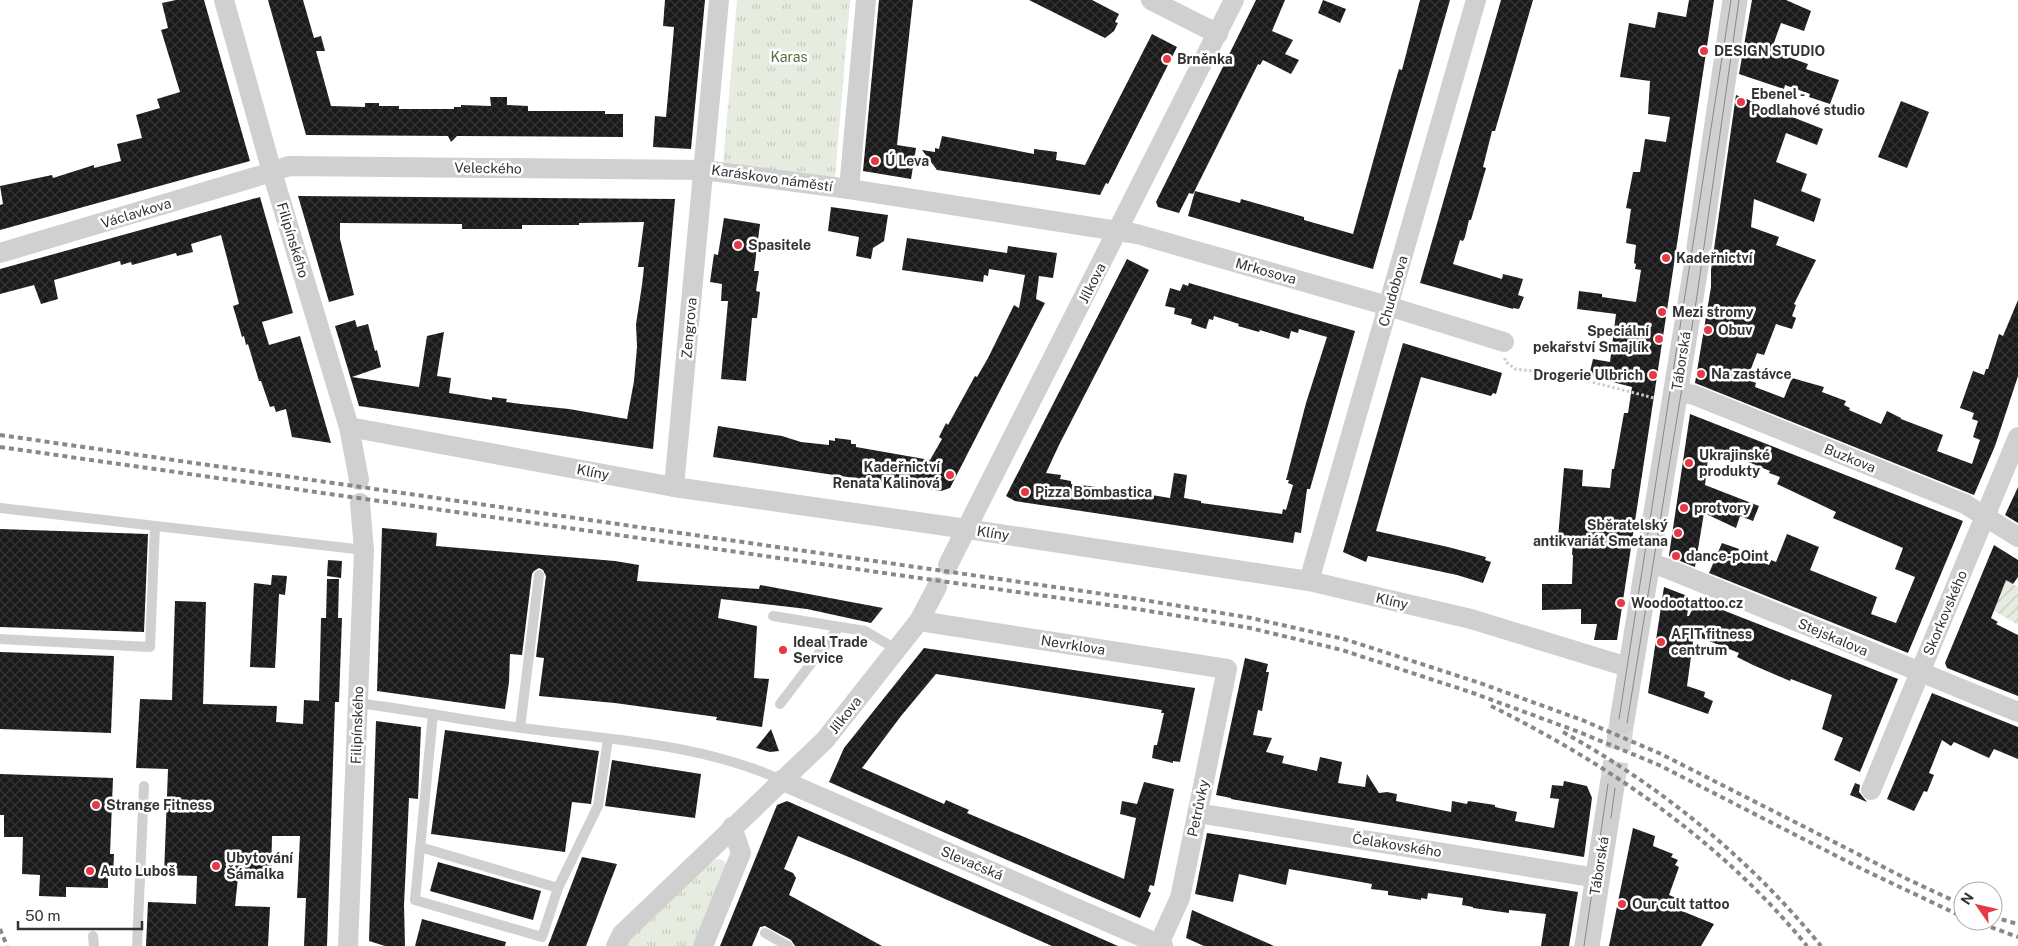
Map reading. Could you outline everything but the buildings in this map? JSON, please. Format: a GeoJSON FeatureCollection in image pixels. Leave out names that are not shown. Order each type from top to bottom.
{"type":"FeatureCollection","features":[{"type":"Feature","properties":{"kind":"street","name":"Filipínského"},"geometry":{"type":"LineString","coordinates":[[224,0],[272,172],[349,427],[359,480]]}},
{"type":"Feature","properties":{"kind":"street","name":"Karáskovo náměstí"},"geometry":{"type":"LineString","coordinates":[[719,0],[704,170],[849,189],[866,0]]}},
{"type":"Feature","properties":{"kind":"street"},"geometry":{"type":"LineString","coordinates":[[1151,0],[1218,34]]}},
{"type":"Feature","properties":{"kind":"street","name":"Jílkova"},"geometry":{"type":"LineString","coordinates":[[948,565],[1234,0]]}},
{"type":"Feature","properties":{"kind":"street","name":"Chudobova"},"geometry":{"type":"LineString","coordinates":[[1309,581],[1476,0]]}},
{"type":"Feature","properties":{"kind":"street","name":"Táborská"},"geometry":{"type":"LineString","coordinates":[[1622,721],[1648,563],[1667,395],[1735,0]]}},
{"type":"Feature","properties":{"kind":"street","name":"Veleckého"},"geometry":{"type":"LineString","coordinates":[[272,172],[290,166],[704,170]]}},
{"type":"Feature","properties":{"kind":"street","name":"Zengrova"},"geometry":{"type":"LineString","coordinates":[[674,487],[704,170]]}},
{"type":"Feature","properties":{"kind":"street","name":"Václavkova"},"geometry":{"type":"LineString","coordinates":[[0,253],[272,172]]}},
{"type":"Feature","properties":{"kind":"street","name":"Mrkosova"},"geometry":{"type":"LineString","coordinates":[[849,189],[1100,229],[1119,230],[1388,306],[1504,342]]}},
{"type":"Feature","properties":{"kind":"street","name":"Buzkova"},"geometry":{"type":"LineString","coordinates":[[1667,395],[1703,399],[1966,504],[2018,537]]}},
{"type":"Feature","properties":{"kind":"street","name":"Klíny"},"geometry":{"type":"LineString","coordinates":[[349,427],[674,487],[1309,581],[1471,619],[1631,668]]}},
{"type":"Feature","properties":{"kind":"street","name":"Skorkovského"},"geometry":{"type":"LineString","coordinates":[[1872,790],[2018,437]]}},
{"type":"Feature","properties":{"kind":"street","name":"Filipínského"},"geometry":{"type":"LineString","coordinates":[[348,946],[364,550],[360,503]]}},
{"type":"Feature","properties":{"kind":"street","name":"Stejskalova"},"geometry":{"type":"LineString","coordinates":[[1648,563],[1666,568],[2018,712]]}},
{"type":"Feature","properties":{"kind":"street","name":"Jílkova"},"geometry":{"type":"LineString","coordinates":[[616,946],[622,934],[825,740],[919,621],[937,587]]}},
{"type":"Feature","properties":{"kind":"street","name":"Nevrklova"},"geometry":{"type":"LineString","coordinates":[[919,621],[1227,668]]}},
{"type":"Feature","properties":{"kind":"street","name":"Petrůvky"},"geometry":{"type":"LineString","coordinates":[[1160,945],[1180,898],[1227,668]]}},
{"type":"Feature","properties":{"kind":"street","name":"Slevačská"},"geometry":{"type":"LineString","coordinates":[[781,780],[1160,945]]}},
{"type":"Feature","properties":{"kind":"street","name":"Táborská"},"geometry":{"type":"LineString","coordinates":[[1587,946],[1612,786]]}},
{"type":"Feature","properties":{"kind":"street","name":"Čelakovského"},"geometry":{"type":"LineString","coordinates":[[1198,813],[1597,878]]}},
{"type":"Feature","properties":{"kind":"street"},"geometry":{"type":"LineString","coordinates":[[704,946],[741,853],[732,827]]}},
{"type":"Feature","properties":{"kind":"lane"},"geometry":{"type":"LineString","coordinates":[[0,508],[364,550]]}},
{"type":"Feature","properties":{"kind":"lane"},"geometry":{"type":"LineString","coordinates":[[0,639],[150,647],[155,526]]}},
{"type":"Feature","properties":{"kind":"lane"},"geometry":{"type":"LineString","coordinates":[[520,728],[539,575]]}},
{"type":"Feature","properties":{"kind":"lane"},"geometry":{"type":"LineString","coordinates":[[773,616],[864,631],[896,649]]}},
{"type":"Feature","properties":{"kind":"lane"},"geometry":{"type":"LineString","coordinates":[[780,704],[839,627]]}},
{"type":"Feature","properties":{"kind":"lane"},"geometry":{"type":"LineString","coordinates":[[357,703],[520,728],[687,750],[753,767],[781,780]]}},
{"type":"Feature","properties":{"kind":"lane"},"geometry":{"type":"LineString","coordinates":[[433,714],[415,900],[542,936],[558,888],[598,806],[608,739]]}},
{"type":"Feature","properties":{"kind":"lane"},"geometry":{"type":"LineString","coordinates":[[137,946],[144,786]]}},
{"type":"Feature","properties":{"kind":"lane"},"geometry":{"type":"LineString","coordinates":[[420,847],[558,888]]}},
{"type":"Feature","properties":{"kind":"lane"},"geometry":{"type":"LineString","coordinates":[[765,933],[788,946]]}},
{"type":"Feature","properties":{"kind":"path"},"geometry":{"type":"LineString","coordinates":[[1504,342],[1505,361],[1515,369],[1561,374],[1667,395]]}},
{"type":"Feature","properties":{"kind":"green space","name":"Karas"},"geometry":{"type":"Polygon","coordinates":[[[737,0],[850,0],[835,177],[723,165],[737,0]]]}},
{"type":"Feature","properties":{"kind":"green space"},"geometry":{"type":"Polygon","coordinates":[[[2006,580],[2018,587],[2018,625],[1993,610],[2006,580]]]}},
{"type":"Feature","properties":{"kind":"green space"},"geometry":{"type":"Polygon","coordinates":[[[718,859],[724,861],[727,865],[696,946],[626,946],[635,933],[712,861],[718,859]]]}},
{"type":"Feature","properties":{"kind":"tunnel"},"geometry":{"type":"LineString","coordinates":[[1612,786],[1622,721]]}},
{"type":"Feature","properties":{"kind":"tram line"},"geometry":{"type":"LineString","coordinates":[[1619,719],[1731,0]]}},
{"type":"Feature","properties":{"kind":"tram line"},"geometry":{"type":"LineString","coordinates":[[1627,723],[1697,296],[1739,0]]}},
{"type":"Feature","properties":{"kind":"tram line"},"geometry":{"type":"LineString","coordinates":[[1584,946],[1608,784]]}},
{"type":"Feature","properties":{"kind":"tram line"},"geometry":{"type":"LineString","coordinates":[[1611,818],[1615,788]]}},
{"type":"Feature","properties":{"kind":"railway"},"geometry":{"type":"LineString","coordinates":[[0,435],[1138,599],[1251,618],[1344,639],[1477,682],[1582,720],[1661,754],[1907,879],[1953,900]]}},
{"type":"Feature","properties":{"kind":"railway"},"geometry":{"type":"LineString","coordinates":[[0,447],[1137,609],[1250,628],[1342,650],[1473,693],[1579,732],[1659,765],[1862,869],[1953,912]]}},
{"type":"Feature","properties":{"kind":"railway"},"geometry":{"type":"LineString","coordinates":[[1491,706],[1579,754],[1621,780],[1662,809],[1738,873],[1774,908],[1807,946]]}},
{"type":"Feature","properties":{"kind":"railway"},"geometry":{"type":"LineString","coordinates":[[1563,732],[1635,776],[1702,827],[1764,883],[1821,946]]}},
{"type":"Feature","properties":{"kind":"railway"},"geometry":{"type":"LineString","coordinates":[[2003,920],[2018,924]]}},
{"type":"Feature","properties":{"kind":"railway"},"geometry":{"type":"LineString","coordinates":[[0,929],[7,946]]}},
{"type":"Feature","properties":{"kind":"railway"},"geometry":{"type":"LineString","coordinates":[[2002,931],[2018,937]]}},
{"type":"Feature","properties":{"kind":"place","name":"DESIGN STUDIO"},"geometry":{"type":"Point","coordinates":[1704,51]}},
{"type":"Feature","properties":{"kind":"place","name":"Brněnka"},"geometry":{"type":"Point","coordinates":[1167,59]}},
{"type":"Feature","properties":{"kind":"place","name":"Ebenel - Podlahové studio"},"geometry":{"type":"Point","coordinates":[1741,102]}},
{"type":"Feature","properties":{"kind":"place","name":"Ú Leva"},"geometry":{"type":"Point","coordinates":[875,161]}},
{"type":"Feature","properties":{"kind":"place","name":"Spasitele"},"geometry":{"type":"Point","coordinates":[738,245]}},
{"type":"Feature","properties":{"kind":"place","name":"Kadeřnictví"},"geometry":{"type":"Point","coordinates":[1666,258]}},
{"type":"Feature","properties":{"kind":"place","name":"Mezi stromy"},"geometry":{"type":"Point","coordinates":[1662,312]}},
{"type":"Feature","properties":{"kind":"place","name":"Obuv"},"geometry":{"type":"Point","coordinates":[1708,330]}},
{"type":"Feature","properties":{"kind":"place","name":"Speciální pekařství Smajlík"},"geometry":{"type":"Point","coordinates":[1659,339]}},
{"type":"Feature","properties":{"kind":"place","name":"Na zastávce"},"geometry":{"type":"Point","coordinates":[1701,374]}},
{"type":"Feature","properties":{"kind":"place","name":"Drogerie Ulbrich"},"geometry":{"type":"Point","coordinates":[1653,375]}},
{"type":"Feature","properties":{"kind":"place","name":"Ukrajinské produkty"},"geometry":{"type":"Point","coordinates":[1689,463]}},
{"type":"Feature","properties":{"kind":"place","name":"Kadeřnictví Renata Kalinová"},"geometry":{"type":"Point","coordinates":[950,475]}},
{"type":"Feature","properties":{"kind":"place","name":"Pizza Bombastica"},"geometry":{"type":"Point","coordinates":[1025,492]}},
{"type":"Feature","properties":{"kind":"place","name":"protvory"},"geometry":{"type":"Point","coordinates":[1684,508]}},
{"type":"Feature","properties":{"kind":"place","name":"Sběratelský antikvariát Smetana"},"geometry":{"type":"Point","coordinates":[1678,533]}},
{"type":"Feature","properties":{"kind":"place","name":"dance-pOint"},"geometry":{"type":"Point","coordinates":[1676,556]}},
{"type":"Feature","properties":{"kind":"place","name":"Woodootattoo.cz"},"geometry":{"type":"Point","coordinates":[1621,603]}},
{"type":"Feature","properties":{"kind":"place","name":"AFIT fitness centrum"},"geometry":{"type":"Point","coordinates":[1661,642]}},
{"type":"Feature","properties":{"kind":"place","name":"Ideal Trade Service"},"geometry":{"type":"Point","coordinates":[783,650]}},
{"type":"Feature","properties":{"kind":"place","name":"Strange Fitness"},"geometry":{"type":"Point","coordinates":[96,805]}},
{"type":"Feature","properties":{"kind":"place","name":"Ubytování Šámalka"},"geometry":{"type":"Point","coordinates":[216,866]}},
{"type":"Feature","properties":{"kind":"place","name":"Auto Luboš"},"geometry":{"type":"Point","coordinates":[90,871]}},
{"type":"Feature","properties":{"kind":"place","name":"Our cult tattoo"},"geometry":{"type":"Point","coordinates":[1622,904]}}]}
